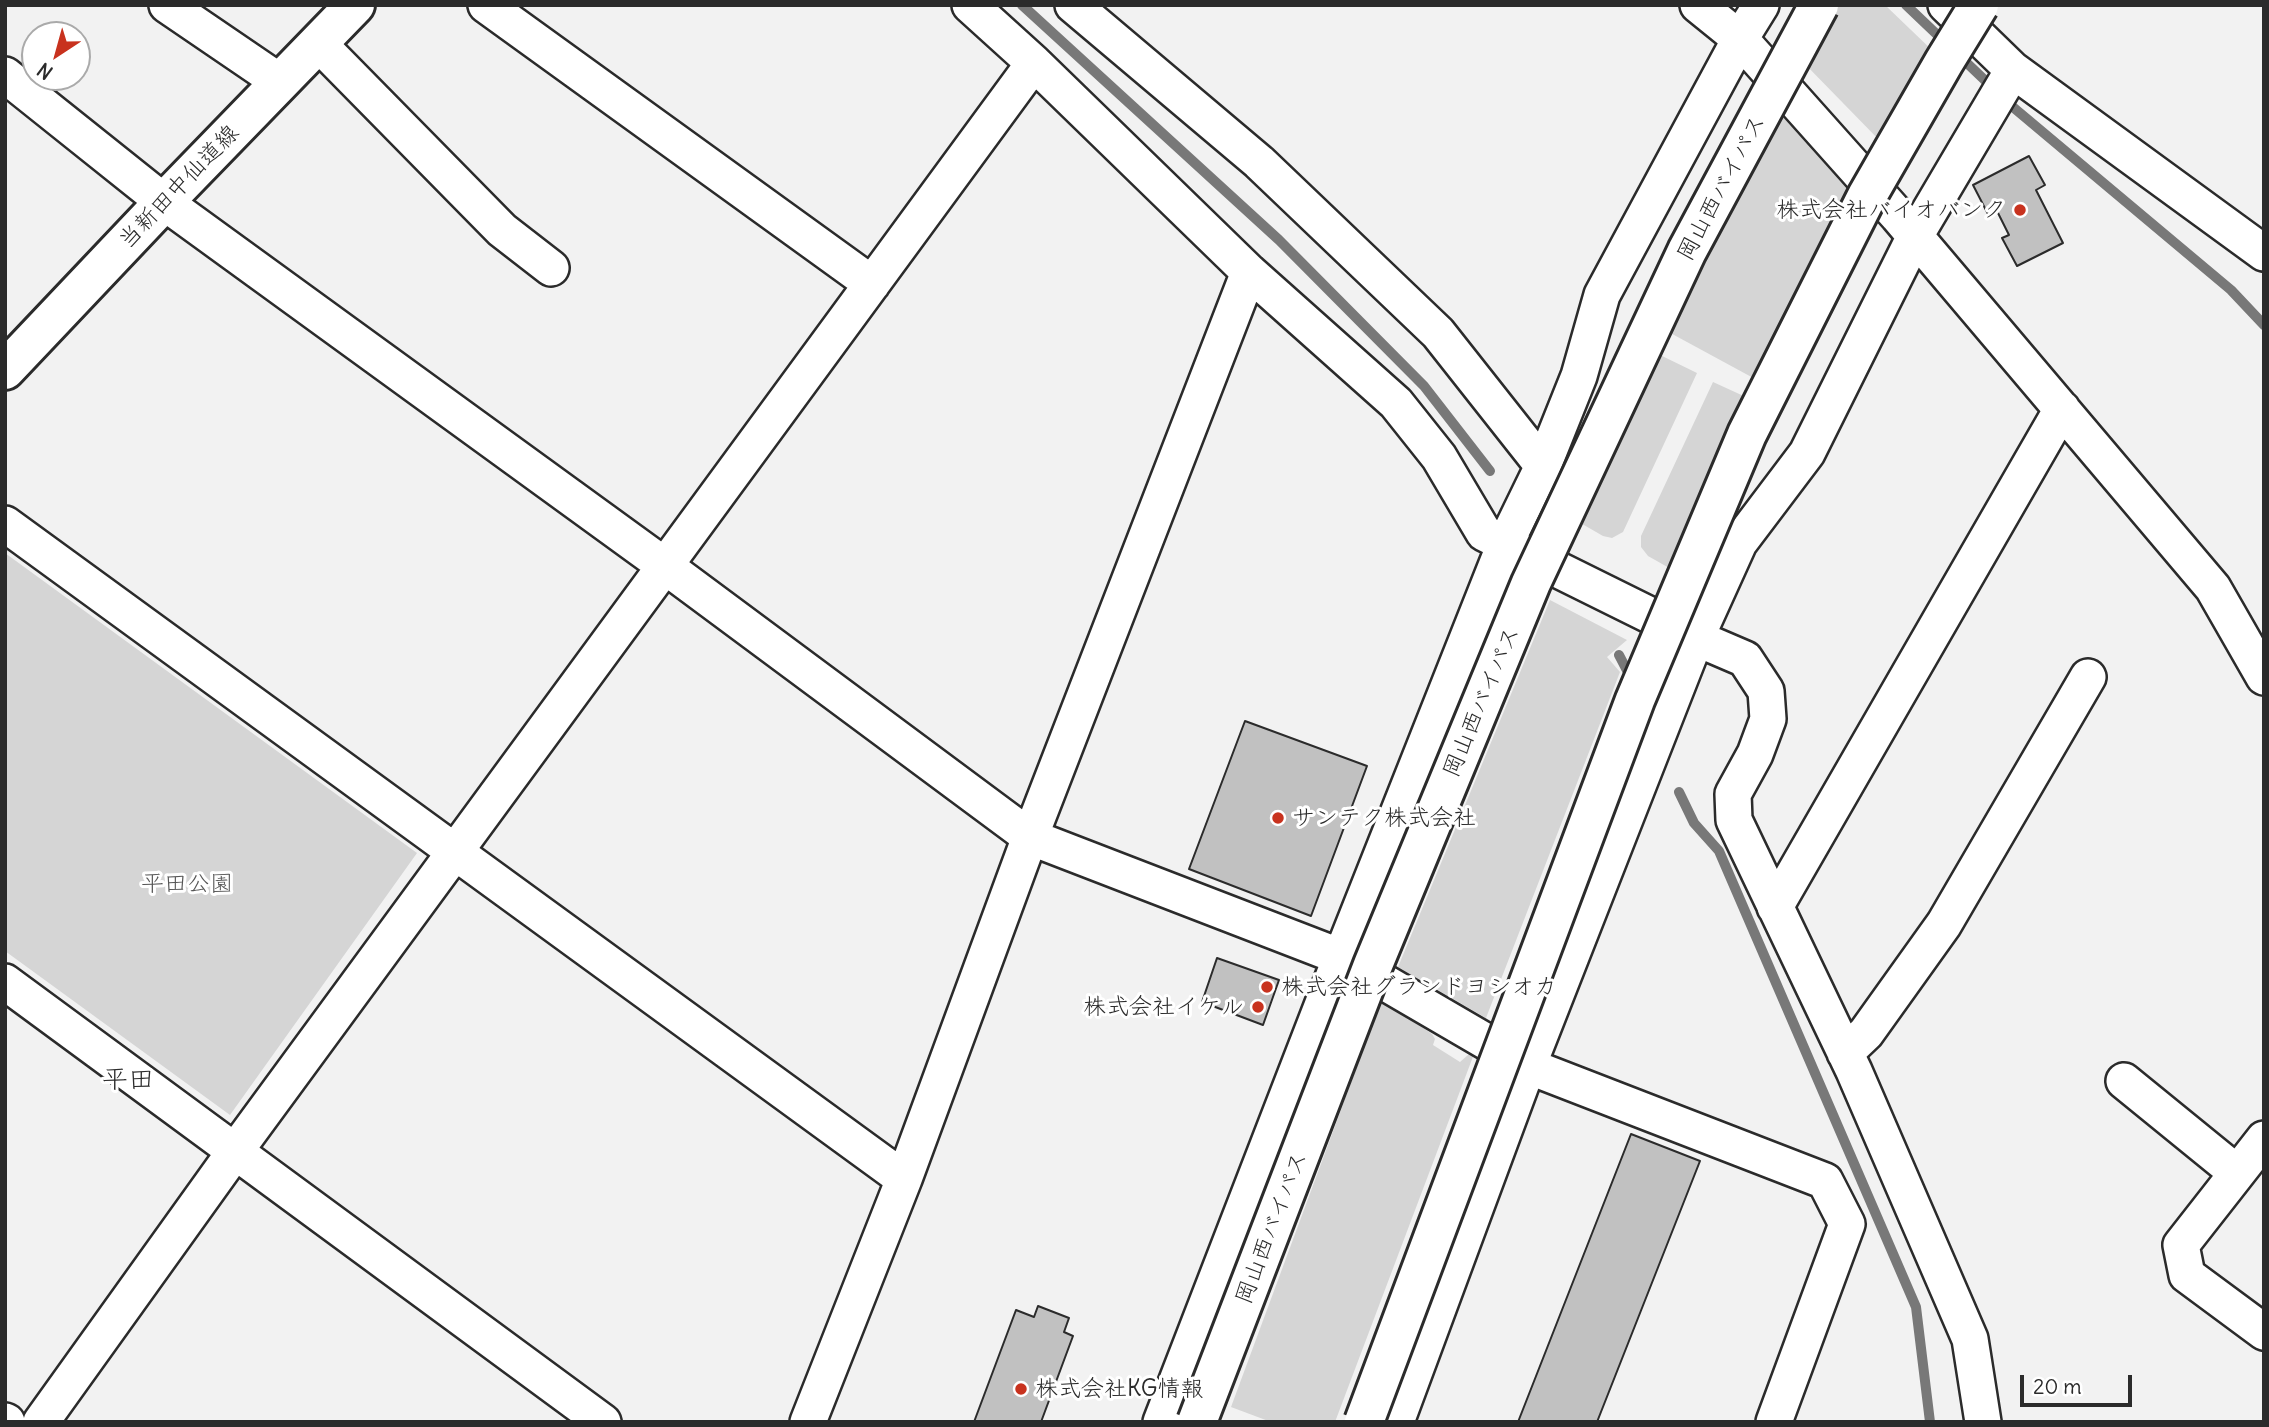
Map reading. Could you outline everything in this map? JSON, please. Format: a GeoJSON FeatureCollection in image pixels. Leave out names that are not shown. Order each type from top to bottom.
{"type":"FeatureCollection","features":[{"type":"Feature","properties":{"kind":"main road","name":"当新田中仙道線"},"geometry":{"type":"LineString","coordinates":[[5,370],[163,202],[355,5]]}},
{"type":"Feature","properties":{"kind":"main road","name":"岡山西バイパス"},"geometry":{"type":"LineString","coordinates":[[1175,1416],[1373,965],[1531,583],[1687,251],[1819,5]]}},
{"type":"Feature","properties":{"kind":"main road"},"geometry":{"type":"LineString","coordinates":[[1364,1422],[1635,700],[1747,434],[1867,196],[1979,5]]}},
{"type":"Feature","properties":{"kind":"street"},"geometry":{"type":"LineString","coordinates":[[167,5],[279,82]]}},
{"type":"Feature","properties":{"kind":"street"},"geometry":{"type":"LineString","coordinates":[[486,5],[872,284]]}},
{"type":"Feature","properties":{"kind":"street"},"geometry":{"type":"LineString","coordinates":[[970,5],[1034,63],[1248,272],[1396,403],[1439,457],[1484,533],[1696,638],[1745,659],[1766,691],[1768,719],[1755,754],[1733,794],[1734,820],[1845,1053],[1970,1339],[1983,1422]]}},
{"type":"Feature","properties":{"kind":"street"},"geometry":{"type":"LineString","coordinates":[[1073,5],[1259,162],[1438,333],[1543,466]]}},
{"type":"Feature","properties":{"kind":"street"},"geometry":{"type":"LineString","coordinates":[[1698,5],[1740,39],[1915,236],[2063,409],[2213,588],[2264,677]]}},
{"type":"Feature","properties":{"kind":"street"},"geometry":{"type":"LineString","coordinates":[[1212,1422],[1175,1416],[1341,957],[1504,544],[1543,466],[1579,376],[1602,295],[1740,39],[1762,5]]}},
{"type":"Feature","properties":{"kind":"street"},"geometry":{"type":"LineString","coordinates":[[1946,5],[2003,86],[2264,253]]}},
{"type":"Feature","properties":{"kind":"street"},"geometry":{"type":"LineString","coordinates":[[318,43],[502,230],[551,268]]}},
{"type":"Feature","properties":{"kind":"street"},"geometry":{"type":"LineString","coordinates":[[41,1422],[236,1150],[1034,63]]}},
{"type":"Feature","properties":{"kind":"street"},"geometry":{"type":"LineString","coordinates":[[5,75],[163,202],[665,566],[1030,837],[1341,957],[1528,1066],[1825,1181],[1847,1224],[1774,1422]]}},
{"type":"Feature","properties":{"kind":"street"},"geometry":{"type":"LineString","coordinates":[[1396,1422],[1528,1066],[1696,638],[1739,543],[1807,453],[1915,236],[2003,86]]}},
{"type":"Feature","properties":{"kind":"street"},"geometry":{"type":"LineString","coordinates":[[808,1422],[904,1178],[1030,837],[1248,272]]}},
{"type":"Feature","properties":{"kind":"street"},"geometry":{"type":"LineString","coordinates":[[1775,907],[2063,409]]}},
{"type":"Feature","properties":{"kind":"street"},"geometry":{"type":"LineString","coordinates":[[5,524],[904,1178]]}},
{"type":"Feature","properties":{"kind":"street"},"geometry":{"type":"LineString","coordinates":[[1845,1053],[1866,1033],[1944,924],[2088,677]]}},
{"type":"Feature","properties":{"kind":"street"},"geometry":{"type":"LineString","coordinates":[[5,982],[603,1422]]}},
{"type":"Feature","properties":{"kind":"street"},"geometry":{"type":"LineString","coordinates":[[2124,1081],[2237,1173]]}},
{"type":"Feature","properties":{"kind":"street"},"geometry":{"type":"LineString","coordinates":[[2264,1139],[2181,1245],[2187,1275],[2264,1332]]}},
{"type":"Feature","properties":{"kind":"green space"},"geometry":{"type":"Polygon","coordinates":[[[1832,5],[1885,5],[1935,53],[1883,144],[1802,61],[1832,5]]]}},
{"type":"Feature","properties":{"kind":"green space"},"geometry":{"type":"Polygon","coordinates":[[[1777,109],[1853,192],[1757,380],[1663,329],[1777,109]]]}},
{"type":"Feature","properties":{"kind":"green space"},"geometry":{"type":"Polygon","coordinates":[[[1656,353],[1697,373],[1623,532],[1612,538],[1603,536],[1577,521],[1656,353]]]}},
{"type":"Feature","properties":{"kind":"green space"},"geometry":{"type":"Polygon","coordinates":[[[1713,382],[1748,398],[1671,569],[1648,556],[1641,547],[1641,536],[1713,382]]]}},
{"type":"Feature","properties":{"kind":"green space","name":"平田公園"},"geometry":{"type":"Polygon","coordinates":[[[5,553],[417,853],[230,1115],[5,951],[5,553]]]}},
{"type":"Feature","properties":{"kind":"green space"},"geometry":{"type":"Polygon","coordinates":[[[1550,600],[1627,640],[1607,657],[1620,672],[1486,1018],[1398,967],[1550,600]]]}},
{"type":"Feature","properties":{"kind":"green space"},"geometry":{"type":"Polygon","coordinates":[[[1382,999],[1432,1034],[1435,1039],[1433,1045],[1460,1062],[1469,1054],[1474,1054],[1335,1422],[1271,1422],[1231,1407],[1382,999]]]}},
{"type":"Feature","properties":{"kind":"building"},"geometry":{"type":"Polygon","coordinates":[[[2029,156],[2045,185],[2036,190],[2063,243],[2017,266],[2002,238],[2009,235],[1997,211],[1989,216],[1973,185],[2029,156]]]}},
{"type":"Feature","properties":{"kind":"building"},"geometry":{"type":"Polygon","coordinates":[[[1245,721],[1367,766],[1311,916],[1189,869],[1245,721]]]}},
{"type":"Feature","properties":{"kind":"building"},"geometry":{"type":"Polygon","coordinates":[[[1217,958],[1279,980],[1263,1025],[1202,1002],[1217,958]]]}},
{"type":"Feature","properties":{"kind":"building"},"geometry":{"type":"Polygon","coordinates":[[[1631,1134],[1700,1161],[1597,1422],[1518,1422],[1631,1134]]]}},
{"type":"Feature","properties":{"kind":"building"},"geometry":{"type":"Polygon","coordinates":[[[1038,1306],[1069,1318],[1064,1332],[1073,1336],[1041,1422],[974,1422],[1016,1310],[1034,1317],[1038,1306]]]}},
{"type":"Feature","properties":{"kind":"waterway"},"geometry":{"type":"LineString","coordinates":[[1022,5],[1279,240],[1424,386],[1490,471]]}},
{"type":"Feature","properties":{"kind":"waterway"},"geometry":{"type":"LineString","coordinates":[[1906,5],[2014,108],[2231,290],[2264,325]]}},
{"type":"Feature","properties":{"kind":"waterway"},"geometry":{"type":"LineString","coordinates":[[1619,655],[1633,682]]}},
{"type":"Feature","properties":{"kind":"waterway"},"geometry":{"type":"LineString","coordinates":[[1679,792],[1694,823],[1719,851],[1916,1307],[1930,1422]]}},
{"type":"Feature","properties":{"kind":"place","name":"株式会社バイオバンク"},"geometry":{"type":"Point","coordinates":[2020,210]}},
{"type":"Feature","properties":{"kind":"place","name":"サンテク株式会社"},"geometry":{"type":"Point","coordinates":[1278,818]}},
{"type":"Feature","properties":{"kind":"place","name":"株式会社グランドヨシオカ"},"geometry":{"type":"Point","coordinates":[1267,987]}},
{"type":"Feature","properties":{"kind":"place","name":"株式会社イケル"},"geometry":{"type":"Point","coordinates":[1258,1007]}},
{"type":"Feature","properties":{"kind":"place","name":"株式会社KG情報"},"geometry":{"type":"Point","coordinates":[1021,1389]}},
{"type":"Feature","properties":{"kind":"district","name":"平田"},"geometry":{"type":"Point","coordinates":[128,1081]}}]}
